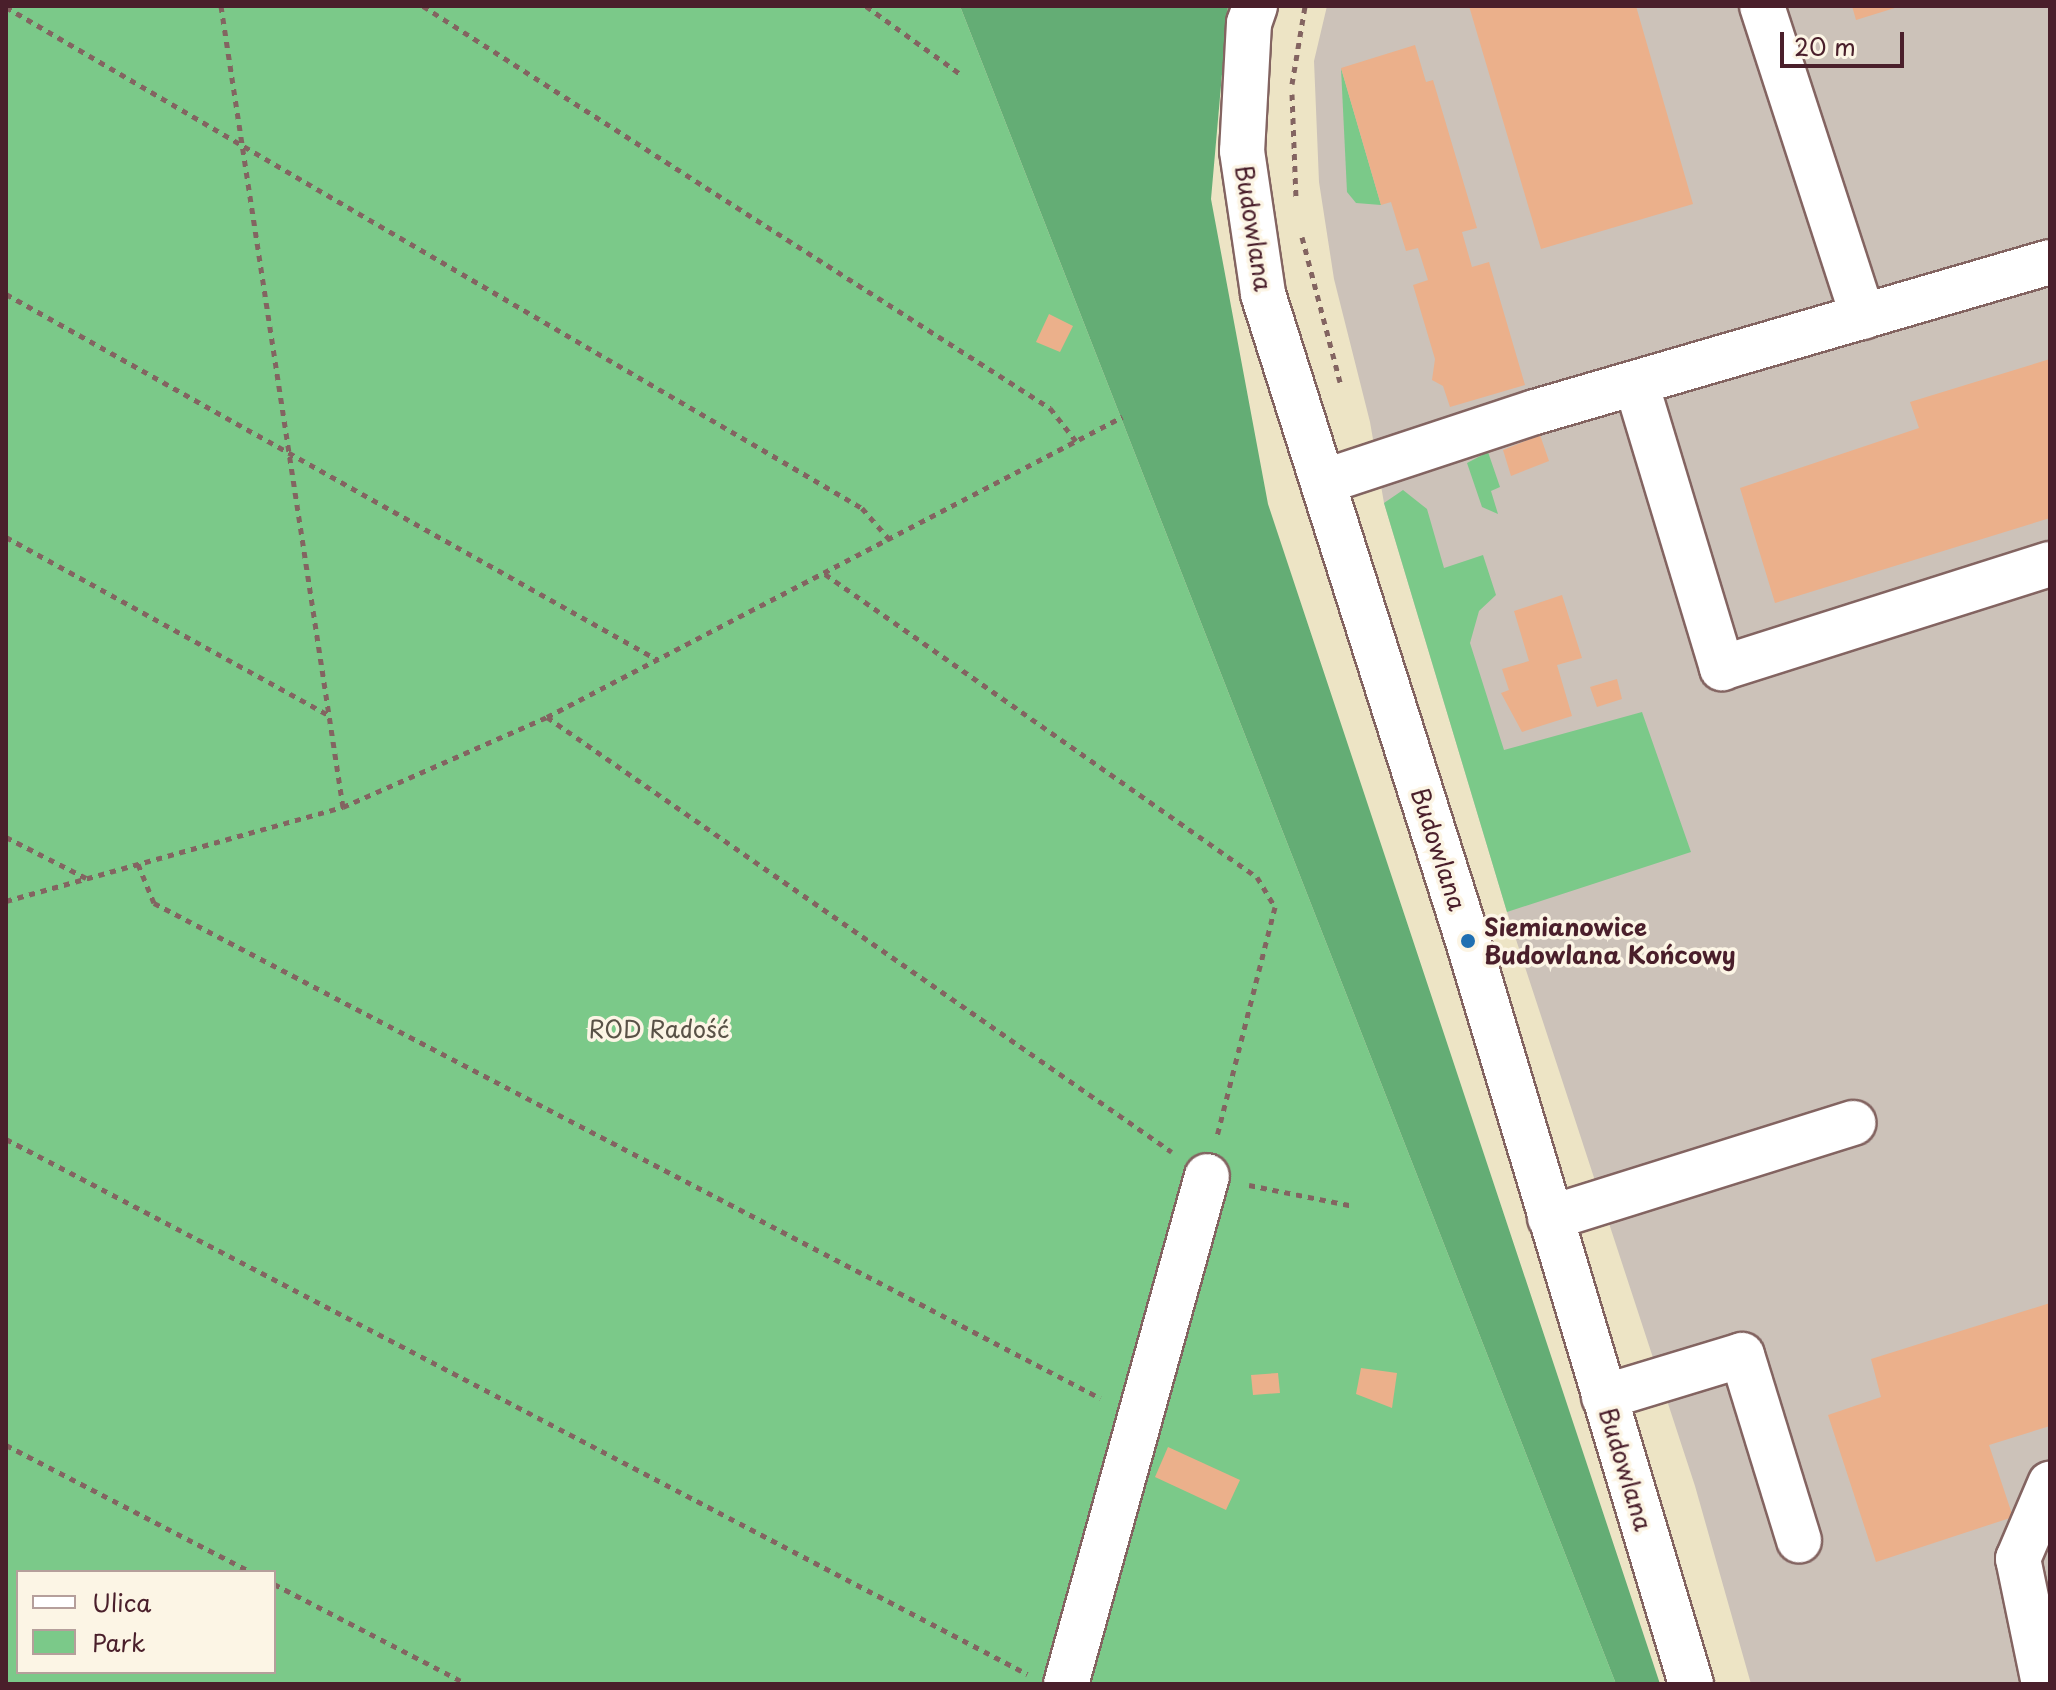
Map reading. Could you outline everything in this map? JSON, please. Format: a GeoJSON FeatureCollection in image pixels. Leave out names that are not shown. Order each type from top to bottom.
{"type":"FeatureCollection","features":[{"type":"Feature","properties":{"kind":"street","name":"Budowlana"},"geometry":{"type":"LineString","coordinates":[[1255,6],[1249,23],[1242,151],[1263,294],[1691,1684]]}},
{"type":"Feature","properties":{"kind":"street"},"geometry":{"type":"LineString","coordinates":[[1762,6],[1863,317]]}},
{"type":"Feature","properties":{"kind":"street"},"geometry":{"type":"LineString","coordinates":[[1323,482],[1636,383],[2050,262]]}},
{"type":"Feature","properties":{"kind":"street"},"geometry":{"type":"LineString","coordinates":[[1636,383],[1722,668],[2050,564]]}},
{"type":"Feature","properties":{"kind":"street"},"geometry":{"type":"LineString","coordinates":[[1550,1218],[1853,1123]]}},
{"type":"Feature","properties":{"kind":"street"},"geometry":{"type":"LineString","coordinates":[[1048,1680],[1140,1419],[1207,1176]]}},
{"type":"Feature","properties":{"kind":"street"},"geometry":{"type":"LineString","coordinates":[[1604,1397],[1742,1355],[1799,1540]]}},
{"type":"Feature","properties":{"kind":"street"},"geometry":{"type":"LineString","coordinates":[[2044,1684],[2018,1559],[2050,1484]]}},
{"type":"Feature","properties":{"kind":"path"},"geometry":{"type":"LineString","coordinates":[[221,6],[343,807]]}},
{"type":"Feature","properties":{"kind":"path"},"geometry":{"type":"LineString","coordinates":[[423,6],[1050,408],[1076,441]]}},
{"type":"Feature","properties":{"kind":"path"},"geometry":{"type":"LineString","coordinates":[[866,6],[959,73]]}},
{"type":"Feature","properties":{"kind":"path"},"geometry":{"type":"LineString","coordinates":[[6,7],[243,150],[862,508],[890,540]]}},
{"type":"Feature","properties":{"kind":"path"},"geometry":{"type":"LineString","coordinates":[[6,294],[658,660]]}},
{"type":"Feature","properties":{"kind":"path"},"geometry":{"type":"LineString","coordinates":[[6,901],[343,807],[547,717],[1122,417]]}},
{"type":"Feature","properties":{"kind":"path"},"geometry":{"type":"LineString","coordinates":[[6,537],[329,715]]}},
{"type":"Feature","properties":{"kind":"path"},"geometry":{"type":"LineString","coordinates":[[825,574],[1257,877],[1275,907],[1207,1176]]}},
{"type":"Feature","properties":{"kind":"path"},"geometry":{"type":"LineString","coordinates":[[547,717],[1207,1176],[1354,1206]]}},
{"type":"Feature","properties":{"kind":"path"},"geometry":{"type":"LineString","coordinates":[[6,837],[86,878]]}},
{"type":"Feature","properties":{"kind":"path"},"geometry":{"type":"LineString","coordinates":[[138,864],[154,903],[1140,1419]]}},
{"type":"Feature","properties":{"kind":"path"},"geometry":{"type":"LineString","coordinates":[[6,1139],[1048,1680]]}},
{"type":"Feature","properties":{"kind":"path"},"geometry":{"type":"LineString","coordinates":[[6,1445],[247,1570]]}},
{"type":"Feature","properties":{"kind":"path"},"geometry":{"type":"LineString","coordinates":[[276,1585],[467,1684]]}},
{"type":"Feature","properties":{"kind":"shaded area"},"geometry":{"type":"Polygon","coordinates":[[[1327,6],[2050,6],[2050,1684],[1751,1684],[1695,1486],[1507,912],[1384,503],[1370,422],[1334,279],[1319,182],[1314,61],[1327,6]]]}},
{"type":"Feature","properties":{"kind":"green space","name":"ROD Radość"},"geometry":{"type":"Polygon","coordinates":[[[6,6],[960,6],[1616,1684],[6,1684],[6,6]]]}},
{"type":"Feature","properties":{"kind":"green space"},"geometry":{"type":"Polygon","coordinates":[[[960,6],[1228,6],[1211,199],[1268,504],[1660,1684],[1616,1684],[960,6]]]}},
{"type":"Feature","properties":{"kind":"green space"},"geometry":{"type":"Polygon","coordinates":[[[1341,68],[1381,205],[1356,203],[1347,192],[1341,68]]]}},
{"type":"Feature","properties":{"kind":"green space"},"geometry":{"type":"Polygon","coordinates":[[[1488,452],[1500,487],[1491,491],[1498,514],[1482,507],[1467,463],[1488,452]]]}},
{"type":"Feature","properties":{"kind":"green space"},"geometry":{"type":"Polygon","coordinates":[[[1403,490],[1427,509],[1444,568],[1483,555],[1496,595],[1479,611],[1470,643],[1504,750],[1642,712],[1691,852],[1507,912],[1384,503],[1403,490]]]}},
{"type":"Feature","properties":{"kind":"building"},"geometry":{"type":"Polygon","coordinates":[[[1469,6],[1636,6],[1693,204],[1541,249],[1469,6]]]}},
{"type":"Feature","properties":{"kind":"building"},"geometry":{"type":"Polygon","coordinates":[[[1852,6],[1898,6],[1898,7],[1856,20],[1852,6]]]}},
{"type":"Feature","properties":{"kind":"building"},"geometry":{"type":"Polygon","coordinates":[[[1415,45],[1426,82],[1433,80],[1477,228],[1462,232],[1472,267],[1489,262],[1525,385],[1450,407],[1443,386],[1432,380],[1435,359],[1413,285],[1428,280],[1418,248],[1406,251],[1391,202],[1381,205],[1341,68],[1415,45]]]}},
{"type":"Feature","properties":{"kind":"building"},"geometry":{"type":"Polygon","coordinates":[[[1049,314],[1073,326],[1060,352],[1036,342],[1049,314]]]}},
{"type":"Feature","properties":{"kind":"building"},"geometry":{"type":"Polygon","coordinates":[[[2050,359],[2050,518],[1775,603],[1740,488],[1919,428],[1910,402],[2050,359]]]}},
{"type":"Feature","properties":{"kind":"building"},"geometry":{"type":"Polygon","coordinates":[[[1540,435],[1549,461],[1511,476],[1503,450],[1540,435]]]}},
{"type":"Feature","properties":{"kind":"building"},"geometry":{"type":"Polygon","coordinates":[[[1562,595],[1582,658],[1557,665],[1572,716],[1522,732],[1501,693],[1509,690],[1502,669],[1529,661],[1514,611],[1562,595]]]}},
{"type":"Feature","properties":{"kind":"building"},"geometry":{"type":"Polygon","coordinates":[[[1617,679],[1622,699],[1597,707],[1590,687],[1617,679]]]}},
{"type":"Feature","properties":{"kind":"building"},"geometry":{"type":"Polygon","coordinates":[[[2050,1303],[2050,1426],[1989,1445],[2013,1517],[1876,1562],[1828,1415],[1881,1397],[1871,1359],[2050,1303]]]}},
{"type":"Feature","properties":{"kind":"building"},"geometry":{"type":"Polygon","coordinates":[[[1361,1368],[1397,1373],[1392,1408],[1356,1394],[1361,1368]]]}},
{"type":"Feature","properties":{"kind":"building"},"geometry":{"type":"Polygon","coordinates":[[[1278,1373],[1280,1393],[1253,1395],[1251,1375],[1278,1373]]]}},
{"type":"Feature","properties":{"kind":"building"},"geometry":{"type":"Polygon","coordinates":[[[1168,1447],[1240,1480],[1226,1510],[1155,1477],[1168,1447]]]}},
{"type":"Feature","properties":{"kind":"place","name":"Siemianowice Budowlana Końcowy"},"geometry":{"type":"Point","coordinates":[1468,941]}}]}
